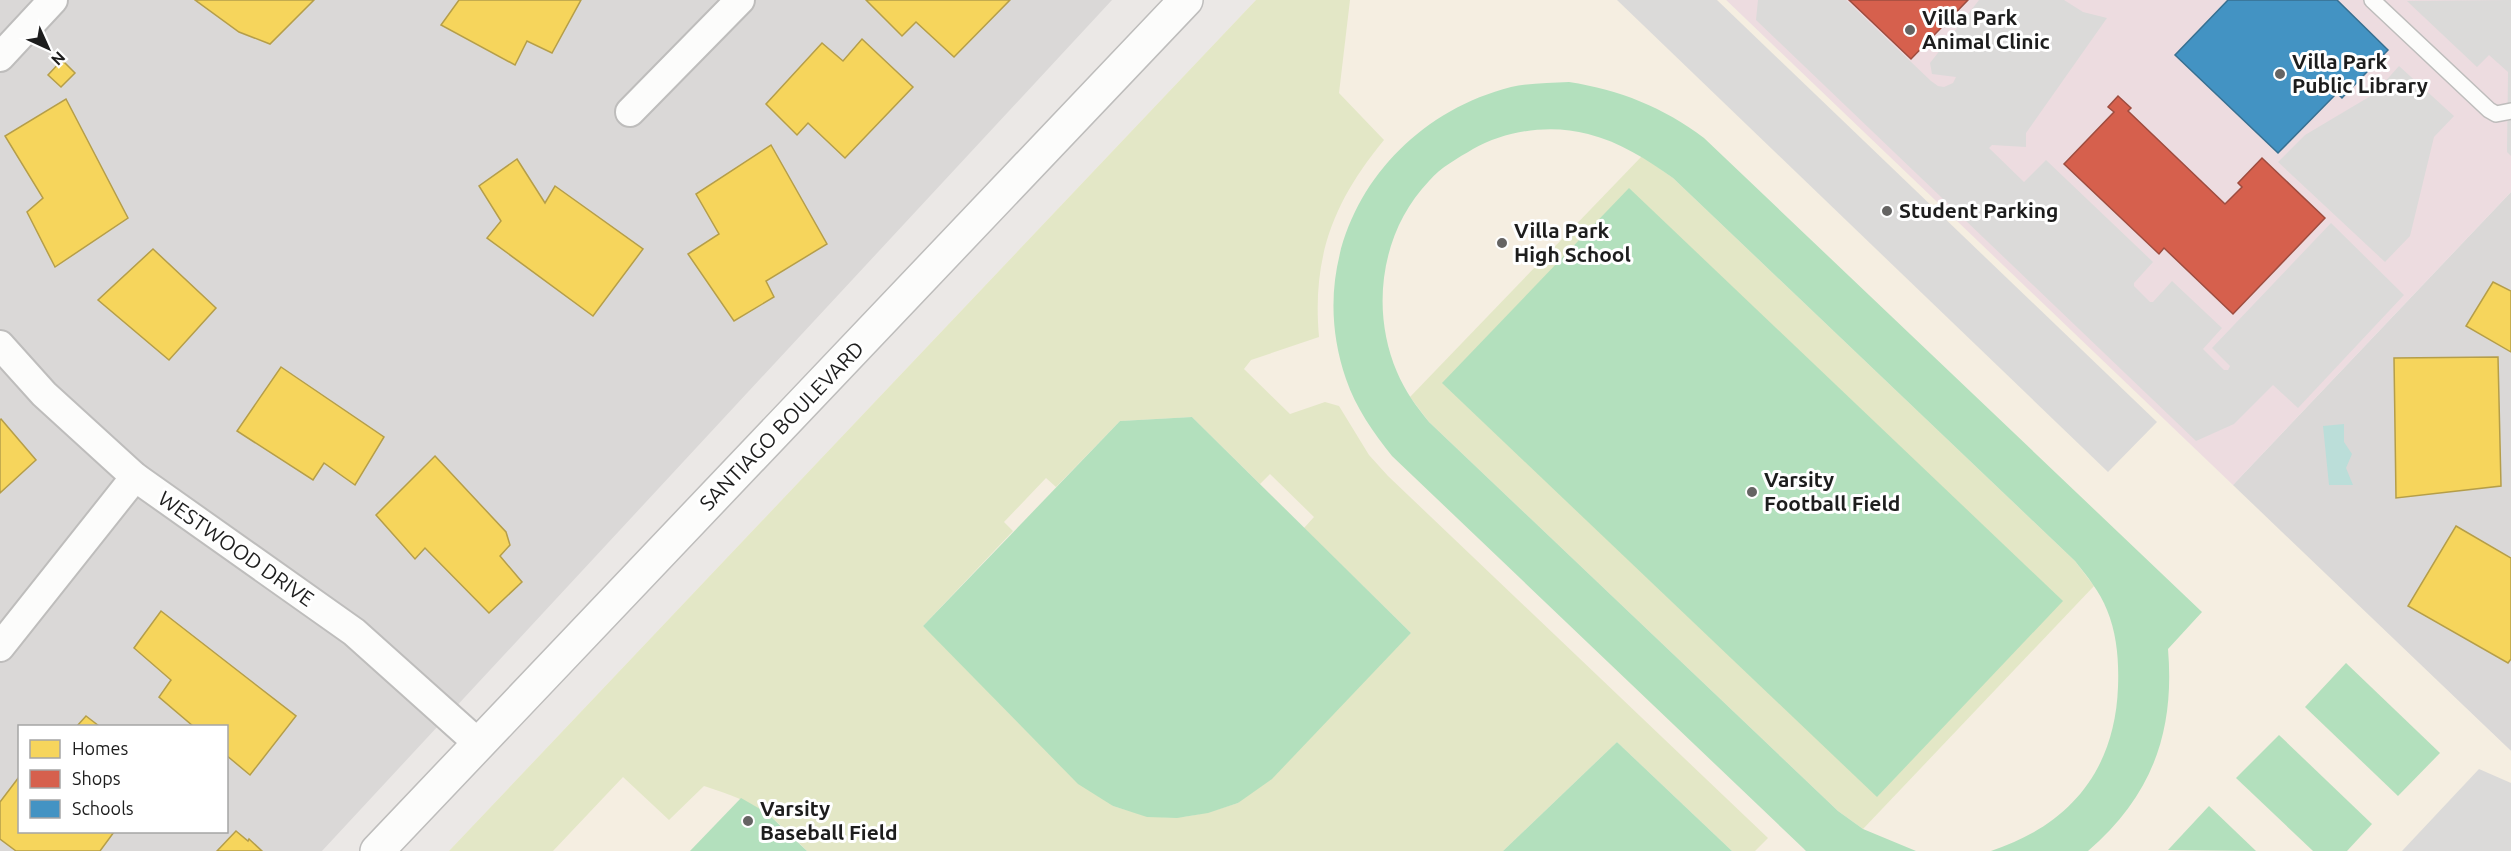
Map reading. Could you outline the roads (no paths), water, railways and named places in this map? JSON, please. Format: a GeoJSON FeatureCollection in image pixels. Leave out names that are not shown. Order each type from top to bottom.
{"type":"FeatureCollection","features":[{"type":"Feature","properties":{"kind":"street"},"geometry":{"type":"LineString","coordinates":[[0,57],[53,0]]}},
{"type":"Feature","properties":{"kind":"street"},"geometry":{"type":"LineString","coordinates":[[630,112],[740,0]]}},
{"type":"Feature","properties":{"kind":"street","name":"SANTIAGO BOULEVARD"},"geometry":{"type":"LineString","coordinates":[[377,851],[1186,0]]}},
{"type":"Feature","properties":{"kind":"street","name":"WESTWOOD DRIVE"},"geometry":{"type":"LineString","coordinates":[[0,345],[44,394],[135,477],[354,632],[479,744]]}},
{"type":"Feature","properties":{"kind":"street"},"geometry":{"type":"LineString","coordinates":[[0,647],[135,477]]}},
{"type":"Feature","properties":{"kind":"lane"},"geometry":{"type":"LineString","coordinates":[[2372,0],[2482,105],[2496,114],[2511,111]]}},
{"type":"Feature","properties":{"kind":"water"},"geometry":{"type":"Polygon","coordinates":[[[2344,424],[2344,442],[2352,454],[2346,468],[2353,485],[2329,485],[2323,426],[2344,424]]]}},
{"type":"Feature","properties":{"kind":"place","name":"Villa Park Animal Clinic"},"geometry":{"type":"Point","coordinates":[1910,30]}},
{"type":"Feature","properties":{"kind":"place","name":"Villa Park Public Library"},"geometry":{"type":"Point","coordinates":[2280,74]}},
{"type":"Feature","properties":{"kind":"place","name":"Student Parking"},"geometry":{"type":"Point","coordinates":[1887,211]}},
{"type":"Feature","properties":{"kind":"place","name":"Villa Park High School"},"geometry":{"type":"Point","coordinates":[1502,243]}},
{"type":"Feature","properties":{"kind":"place","name":"Varsity Football Field"},"geometry":{"type":"Point","coordinates":[1752,492]}},
{"type":"Feature","properties":{"kind":"place","name":"Varsity Baseball Field"},"geometry":{"type":"Point","coordinates":[748,821]}}]}
